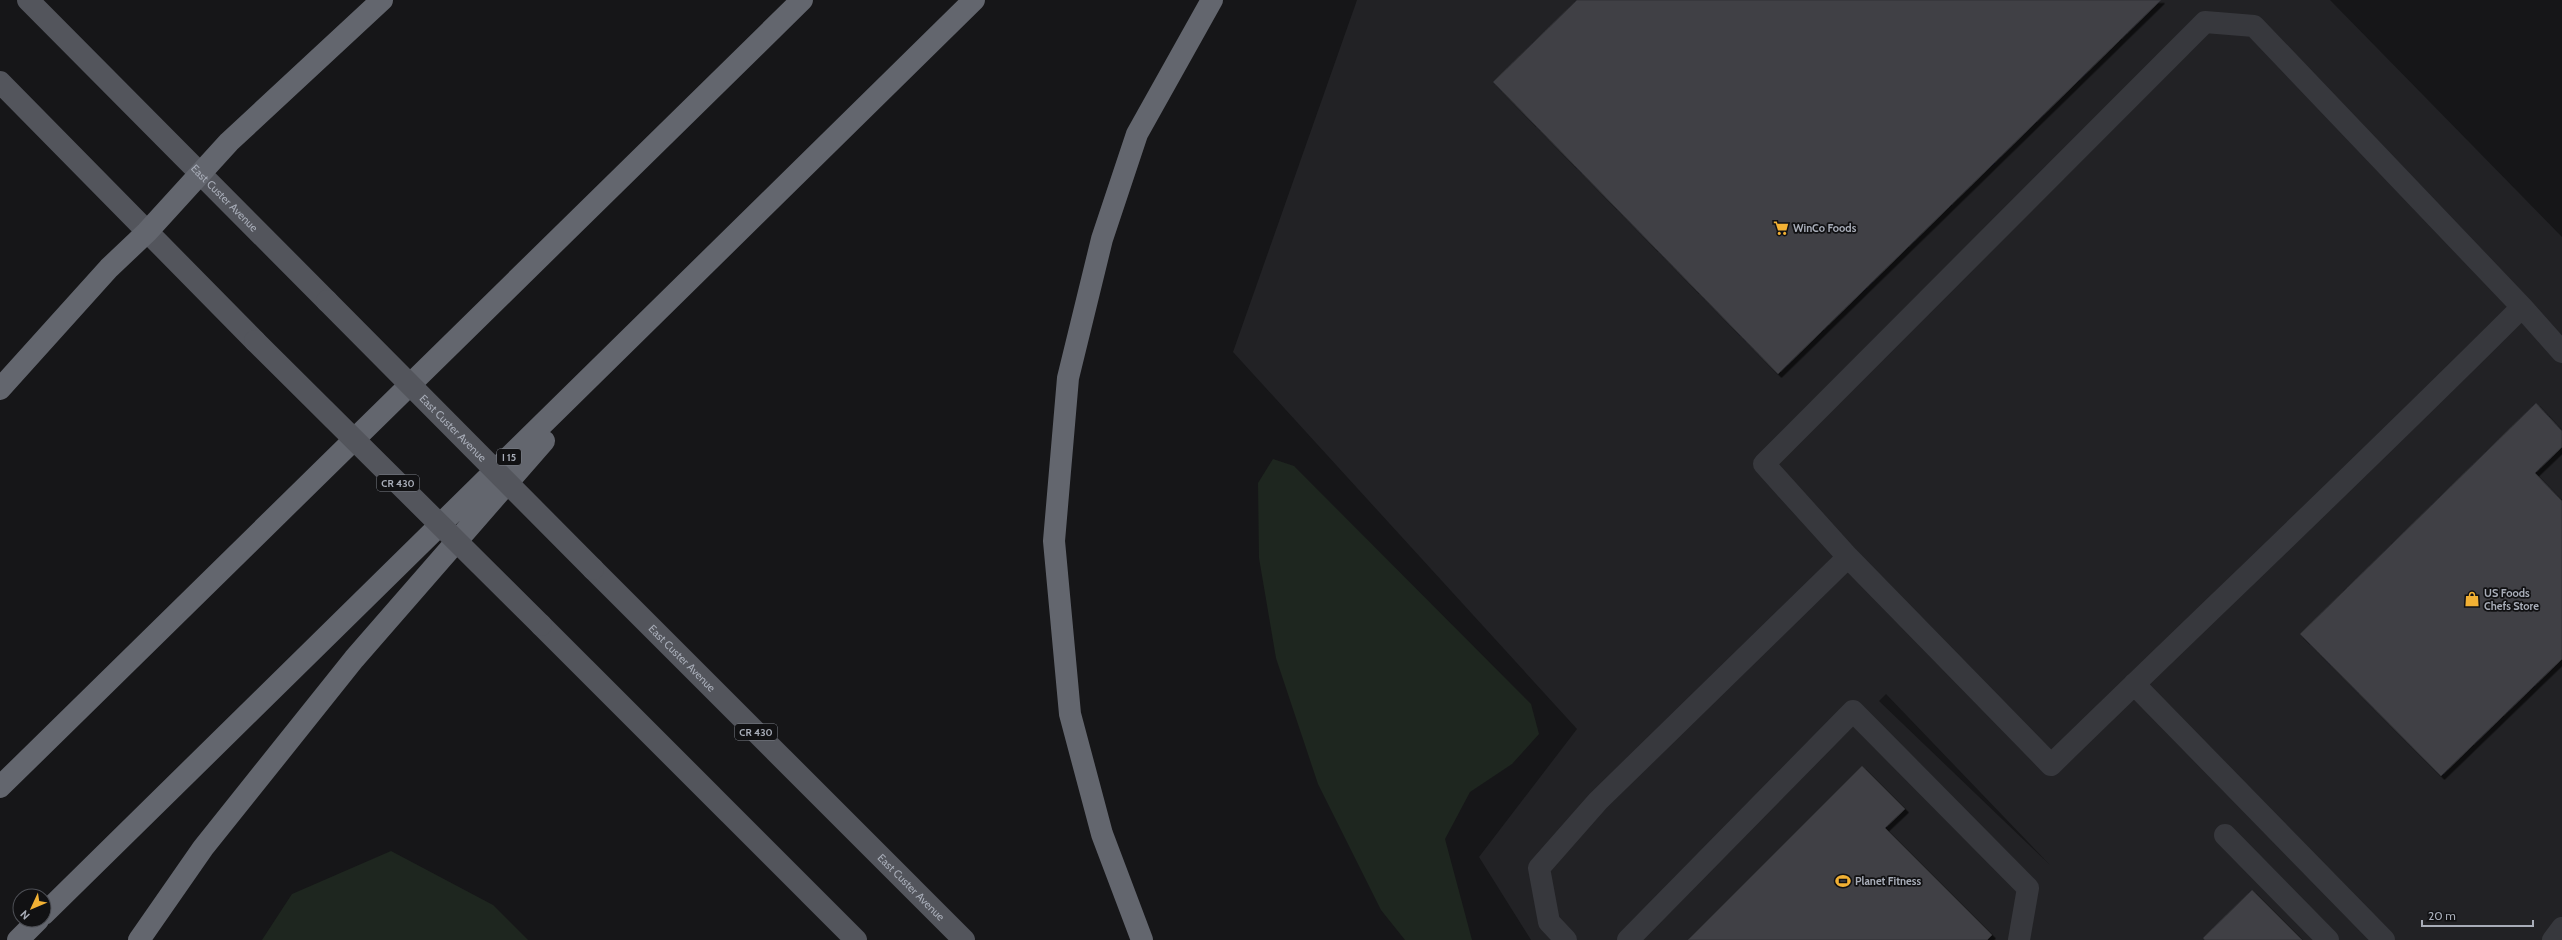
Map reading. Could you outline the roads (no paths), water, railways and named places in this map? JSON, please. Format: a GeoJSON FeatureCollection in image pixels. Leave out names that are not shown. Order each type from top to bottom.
{"type":"FeatureCollection","features":[{"type":"Feature","properties":{"kind":"highway"},"geometry":{"type":"LineString","coordinates":[[0,389],[109,268],[147,232],[229,142],[382,0]]}},
{"type":"Feature","properties":{"kind":"highway"},"geometry":{"type":"LineString","coordinates":[[0,787],[802,0]]}},
{"type":"Feature","properties":{"kind":"highway","name":"I 15"},"geometry":{"type":"LineString","coordinates":[[52,906],[974,0]]}},
{"type":"Feature","properties":{"kind":"highway"},"geometry":{"type":"LineString","coordinates":[[1142,940],[1102,834],[1070,714],[1054,541],[1068,378],[1102,239],[1137,134],[1212,0]]}},
{"type":"Feature","properties":{"kind":"highway"},"geometry":{"type":"LineString","coordinates":[[139,940],[203,848],[354,659],[656,313]]}},
{"type":"Feature","properties":{"kind":"highway"},"geometry":{"type":"LineString","coordinates":[[18,940],[30,928]]}},
{"type":"Feature","properties":{"kind":"main road","name":"East Custer Avenue"},"geometry":{"type":"LineString","coordinates":[[28,0],[201,172],[593,569],[964,940]]}},
{"type":"Feature","properties":{"kind":"main road","name":"CR 430"},"geometry":{"type":"LineString","coordinates":[[0,82],[255,341],[856,940]]}},
{"type":"Feature","properties":{"kind":"street"},"geometry":{"type":"LineString","coordinates":[[2522,307],[2382,447],[2051,765],[1848,557],[1764,464],[2205,22],[2254,26],[2522,307],[2562,352]]}},
{"type":"Feature","properties":{"kind":"street"},"geometry":{"type":"LineString","coordinates":[[1566,940],[1549,922],[1539,868],[1598,801],[1848,557]]}},
{"type":"Feature","properties":{"kind":"street"},"geometry":{"type":"LineString","coordinates":[[2134,684],[2384,940]]}},
{"type":"Feature","properties":{"kind":"street"},"geometry":{"type":"LineString","coordinates":[[1628,940],[1853,711],[2028,888],[2019,940]]}},
{"type":"Feature","properties":{"kind":"street"},"geometry":{"type":"LineString","coordinates":[[2225,836],[2328,940]]}},
{"type":"Feature","properties":{"kind":"street"},"geometry":{"type":"LineString","coordinates":[[2553,940],[2562,928]]}},
{"type":"Feature","properties":{"kind":"place","name":"WinCo Foods"},"geometry":{"type":"Point","coordinates":[1781,228]}},
{"type":"Feature","properties":{"kind":"place","name":"US Foods Chefs Store"},"geometry":{"type":"Point","coordinates":[2472,599]}},
{"type":"Feature","properties":{"kind":"place","name":"Planet Fitness"},"geometry":{"type":"Point","coordinates":[1843,881]}}]}
